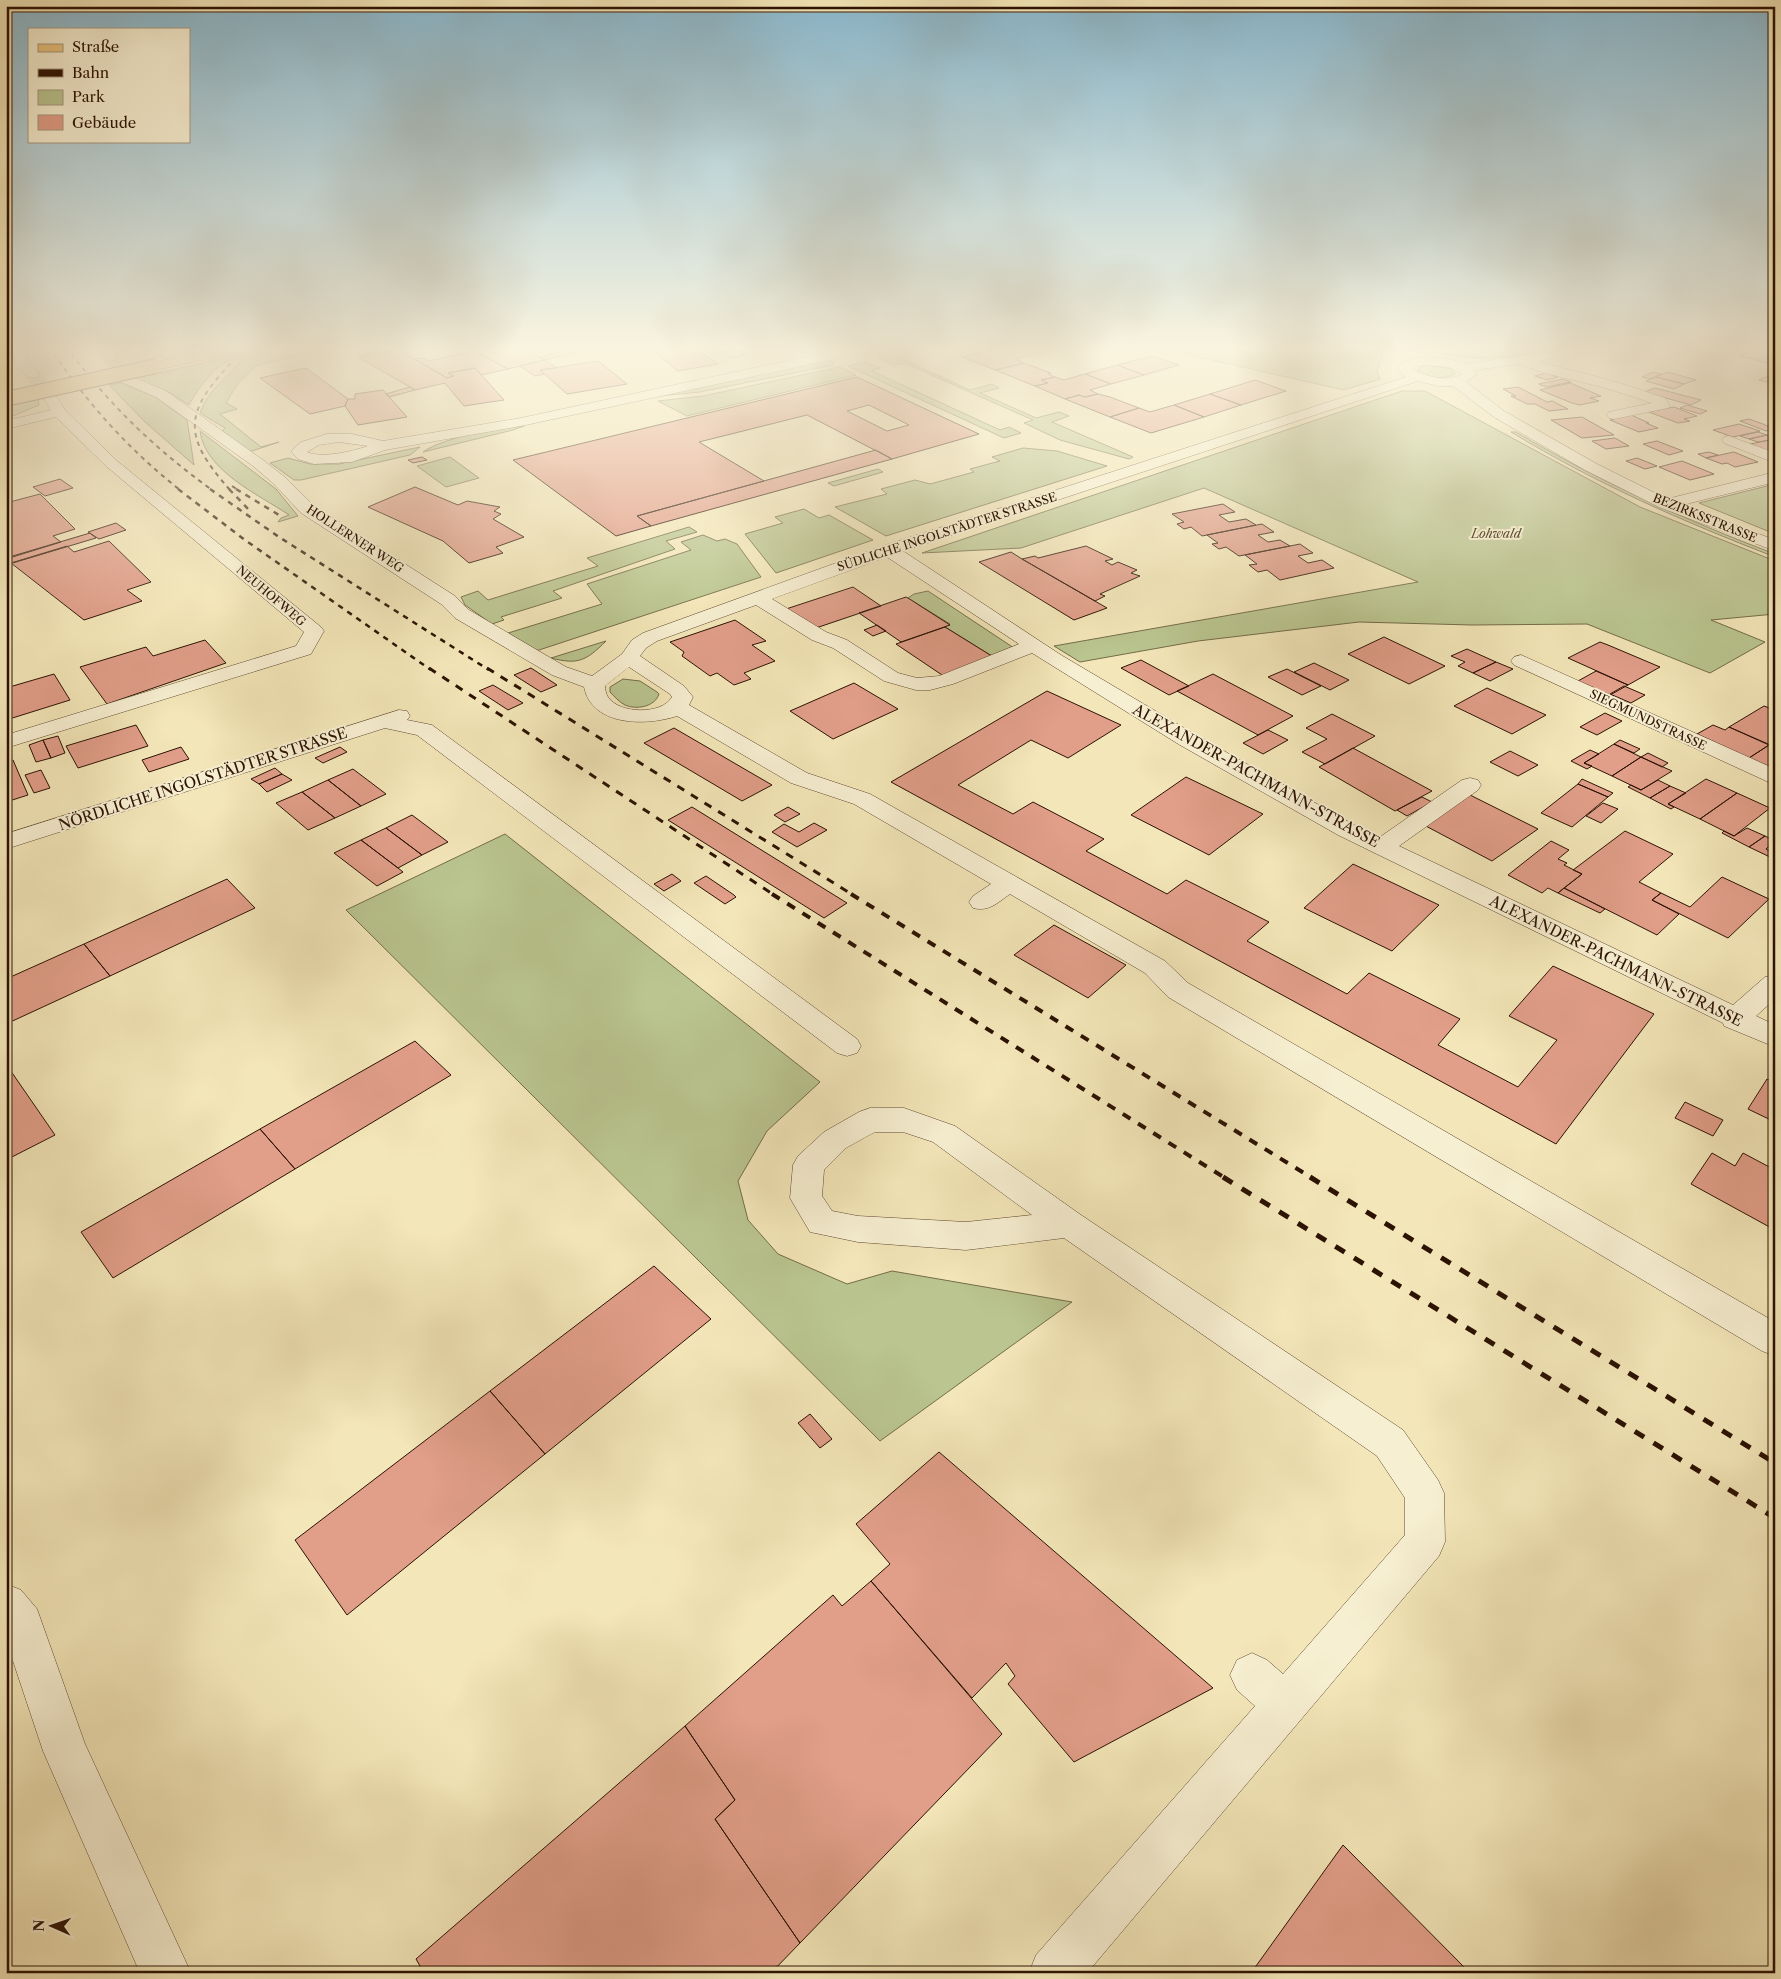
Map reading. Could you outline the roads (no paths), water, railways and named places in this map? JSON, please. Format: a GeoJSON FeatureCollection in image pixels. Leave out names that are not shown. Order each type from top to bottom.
{"type":"FeatureCollection","features":[{"type":"Feature","properties":{"kind":"street","name":"NEUHOFWEG"},"geometry":{"type":"LineString","coordinates":[[6,742],[304,650],[314,631],[111,463],[87,438]]}},
{"type":"Feature","properties":{"kind":"street","name":"HOLLERNER WEG"},"geometry":{"type":"LineString","coordinates":[[237,438],[272,459],[280,482],[307,510],[451,602],[462,614],[559,671],[594,684]]}},
{"type":"Feature","properties":{"kind":"street"},"geometry":{"type":"LineString","coordinates":[[300,453],[300,448],[304,445],[327,439],[342,438]]}},
{"type":"Feature","properties":{"kind":"street"},"geometry":{"type":"LineString","coordinates":[[354,438],[371,440],[382,446]]}},
{"type":"Feature","properties":{"kind":"street"},"geometry":{"type":"LineString","coordinates":[[272,459],[300,453],[303,456],[314,459],[335,460],[352,457],[382,446],[426,438]]}},
{"type":"Feature","properties":{"kind":"street","name":"SÜDLICHE INGOLSTÄDTER STRASSE"},"geometry":{"type":"LineString","coordinates":[[594,684],[629,658],[639,644],[650,637],[889,550],[1230,438]]}},
{"type":"Feature","properties":{"kind":"street","name":"BEZIRKSSTRASSE"},"geometry":{"type":"LineString","coordinates":[[1541,438],[1591,467],[1665,504],[1775,546]]}},
{"type":"Feature","properties":{"kind":"street"},"geometry":{"type":"LineString","coordinates":[[1729,440],[1775,458]]}},
{"type":"Feature","properties":{"kind":"street"},"geometry":{"type":"LineString","coordinates":[[1665,504],[1775,477]]}},
{"type":"Feature","properties":{"kind":"street"},"geometry":{"type":"LineString","coordinates":[[351,557],[371,550]]}},
{"type":"Feature","properties":{"kind":"street","name":"ALEXANDER-PACHMANN-STRASSE"},"geometry":{"type":"LineString","coordinates":[[889,550],[1035,645],[1188,740],[1346,830],[1775,1037]]}},
{"type":"Feature","properties":{"kind":"street"},"geometry":{"type":"LineString","coordinates":[[758,598],[819,636],[840,644],[891,678],[909,683],[930,684],[946,680],[1035,645]]}},
{"type":"Feature","properties":{"kind":"street"},"geometry":{"type":"LineString","coordinates":[[594,684],[598,700],[611,711],[631,716],[648,716],[664,713],[677,707],[683,697],[677,690],[629,658]]}},
{"type":"Feature","properties":{"kind":"street","name":"SIEGMUNDSTRASSE"},"geometry":{"type":"LineString","coordinates":[[1521,661],[1775,778]]}},
{"type":"Feature","properties":{"kind":"street"},"geometry":{"type":"LineString","coordinates":[[677,707],[799,778],[862,799],[1155,967],[1178,990],[1775,1340]]}},
{"type":"Feature","properties":{"kind":"street","name":"NÖRDLICHE INGOLSTÄDTER STRASSE"},"geometry":{"type":"LineString","coordinates":[[6,842],[391,719],[424,730],[847,1046]]}},
{"type":"Feature","properties":{"kind":"street"},"geometry":{"type":"LineString","coordinates":[[1382,847],[1470,785]]}},
{"type":"Feature","properties":{"kind":"street"},"geometry":{"type":"LineString","coordinates":[[982,902],[1009,883]]}},
{"type":"Feature","properties":{"kind":"street"},"geometry":{"type":"LineString","coordinates":[[1734,1018],[1775,984]]}},
{"type":"Feature","properties":{"kind":"street"},"geometry":{"type":"LineString","coordinates":[[1054,1973],[1268,1689],[1425,1542],[1424,1493],[1390,1443],[1069,1224],[944,1134],[904,1120],[870,1120],[835,1140],[809,1165],[806,1198],[822,1223],[858,1230],[966,1236],[1069,1224]]}},
{"type":"Feature","properties":{"kind":"street"},"geometry":{"type":"LineString","coordinates":[[6,1605],[22,1624],[65,1751],[166,1973]]}},
{"type":"Feature","properties":{"kind":"railway"},"geometry":{"type":"LineString","coordinates":[[123,438],[180,490]]}},
{"type":"Feature","properties":{"kind":"railway"},"geometry":{"type":"LineString","coordinates":[[148,438],[212,490]]}},
{"type":"Feature","properties":{"kind":"railway"},"geometry":{"type":"LineString","coordinates":[[197,438],[203,454],[230,490]]}},
{"type":"Feature","properties":{"kind":"railway"},"geometry":{"type":"LineString","coordinates":[[232,486],[238,490]]}},
{"type":"Feature","properties":{"kind":"railway"},"geometry":{"type":"LineString","coordinates":[[178,489],[245,540],[431,670]]}},
{"type":"Feature","properties":{"kind":"railway"},"geometry":{"type":"LineString","coordinates":[[210,489],[279,537],[489,670]]}},
{"type":"Feature","properties":{"kind":"railway"},"geometry":{"type":"LineString","coordinates":[[229,489],[248,509]]}},
{"type":"Feature","properties":{"kind":"railway"},"geometry":{"type":"LineString","coordinates":[[236,489],[279,515]]}},
{"type":"Feature","properties":{"kind":"railway"},"geometry":{"type":"LineString","coordinates":[[429,668],[774,895]]}},
{"type":"Feature","properties":{"kind":"railway"},"geometry":{"type":"LineString","coordinates":[[487,668],[853,895]]}},
{"type":"Feature","properties":{"kind":"railway"},"geometry":{"type":"LineString","coordinates":[[772,894],[1225,1178]]}},
{"type":"Feature","properties":{"kind":"railway"},"geometry":{"type":"LineString","coordinates":[[851,894],[1312,1178]]}},
{"type":"Feature","properties":{"kind":"railway"},"geometry":{"type":"LineString","coordinates":[[1223,1177],[1775,1518]]}},
{"type":"Feature","properties":{"kind":"railway"},"geometry":{"type":"LineString","coordinates":[[1310,1177],[1775,1463]]}},
{"type":"Feature","properties":{"kind":"park label","name":"Lohwald"},"geometry":{"type":"Point","coordinates":[1496,534]}}]}
